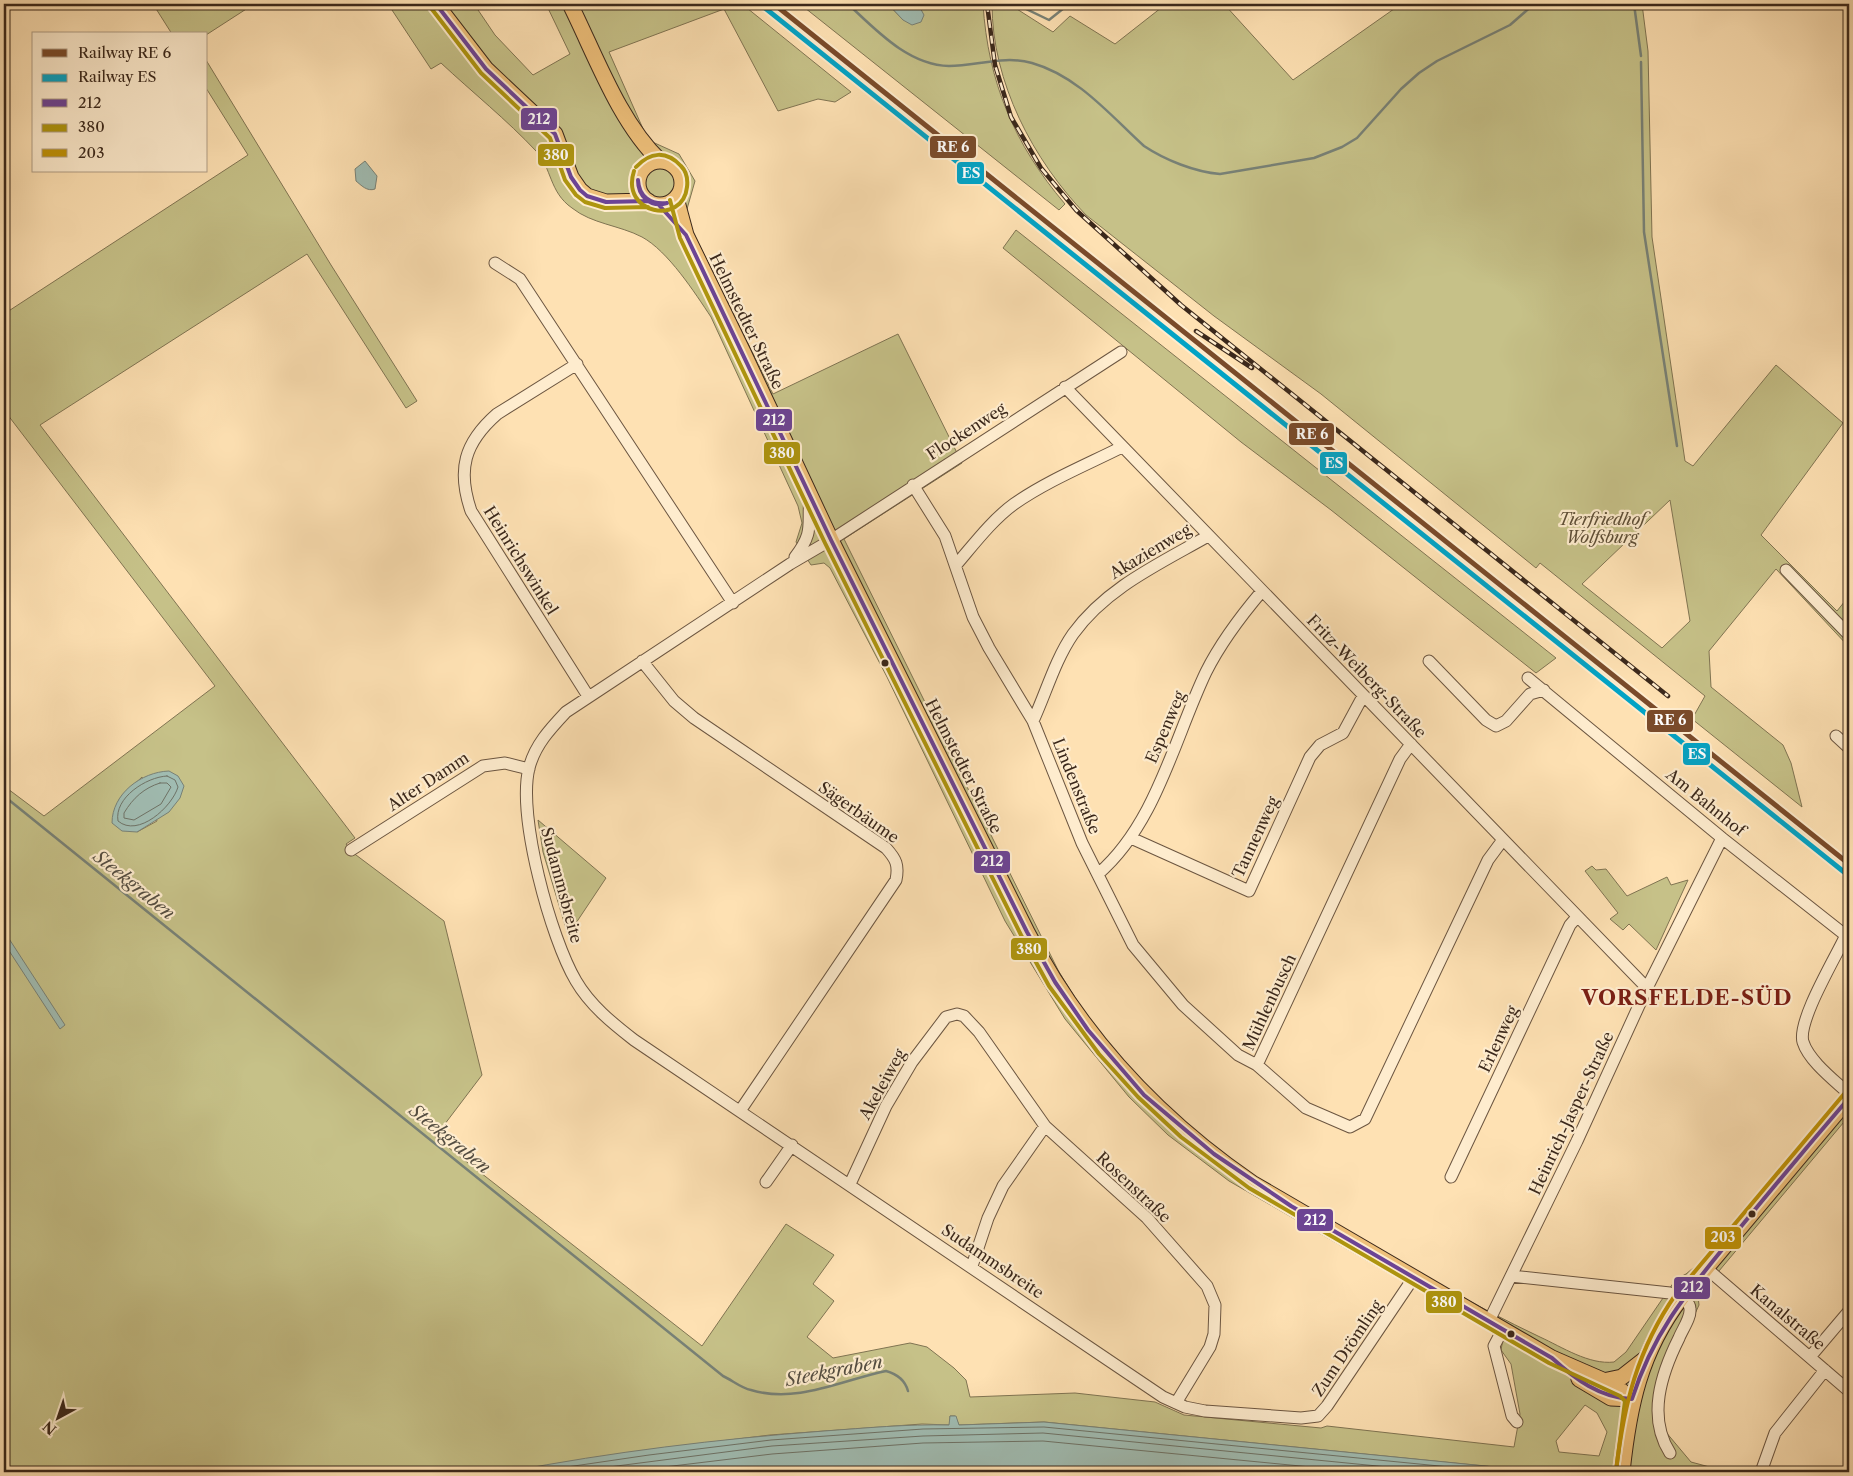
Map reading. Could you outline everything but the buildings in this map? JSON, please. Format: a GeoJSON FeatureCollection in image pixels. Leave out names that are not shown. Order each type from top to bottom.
{"type":"FeatureCollection","features":[{"type":"Feature","properties":{"kind":"main road"},"geometry":{"type":"LineString","coordinates":[[436,4],[486,69],[555,134],[571,177],[580,190],[596,200],[614,202],[664,204],[676,198],[682,186],[680,173],[672,164],[660,161],[652,162],[614,202]]}},
{"type":"Feature","properties":{"kind":"main road"},"geometry":{"type":"LineString","coordinates":[[570,4],[628,120],[649,151],[660,161]]}},
{"type":"Feature","properties":{"kind":"main road"},"geometry":{"type":"LineString","coordinates":[[628,120],[641,175],[640,192],[653,203]]}},
{"type":"Feature","properties":{"kind":"main road","name":"Helmstedter Straße"},"geometry":{"type":"LineString","coordinates":[[676,198],[686,235]]}},
{"type":"Feature","properties":{"kind":"main road","name":"Helmstedter Straße"},"geometry":{"type":"LineString","coordinates":[[653,203],[672,216],[686,235],[744,352],[831,540],[1039,956],[1069,1004],[1104,1050],[1164,1114],[1233,1170],[1270,1194],[1552,1358],[1624,1391],[1632,1399]]}},
{"type":"Feature","properties":{"kind":"main road"},"geometry":{"type":"LineString","coordinates":[[1623,1470],[1632,1399],[1645,1359],[1663,1324],[1681,1298],[1849,1098]]}},
{"type":"Feature","properties":{"kind":"main road","name":"Helmstedter Straße"},"geometry":{"type":"LineString","coordinates":[[1552,1358],[1568,1372],[1612,1398],[1632,1399]]}},
{"type":"Feature","properties":{"kind":"main road"},"geometry":{"type":"LineString","coordinates":[[1603,1381],[1622,1377],[1645,1359]]}},
{"type":"Feature","properties":{"kind":"main road"},"geometry":{"type":"LineString","coordinates":[[1612,1398],[1622,1413],[1628,1431]]}},
{"type":"Feature","properties":{"kind":"street"},"geometry":{"type":"LineString","coordinates":[[495,263],[520,279],[733,603]]}},
{"type":"Feature","properties":{"kind":"street","name":"Flockenweg"},"geometry":{"type":"LineString","coordinates":[[831,540],[913,485],[1121,352]]}},
{"type":"Feature","properties":{"kind":"street","name":"Heinrichswinkel"},"geometry":{"type":"LineString","coordinates":[[577,364],[497,414],[486,424],[470,447],[464,461],[464,478],[466,496],[471,511],[588,696]]}},
{"type":"Feature","properties":{"kind":"street","name":"Fritz-Weiberg-Straße"},"geometry":{"type":"LineString","coordinates":[[1065,387],[1411,744],[1502,841],[1647,988]]}},
{"type":"Feature","properties":{"kind":"street"},"geometry":{"type":"LineString","coordinates":[[956,565],[995,522],[1014,505],[1038,490],[1122,447]]}},
{"type":"Feature","properties":{"kind":"street","name":"Lindenstraße"},"geometry":{"type":"LineString","coordinates":[[913,485],[945,536],[973,617],[989,648],[1033,721],[1082,843],[1133,945],[1158,976],[1211,1032],[1238,1055],[1257,1066]]}},
{"type":"Feature","properties":{"kind":"street","name":"Sudammsbreite"},"geometry":{"type":"LineString","coordinates":[[790,564],[803,548],[810,531],[810,496]]}},
{"type":"Feature","properties":{"kind":"street","name":"Akazienweg"},"geometry":{"type":"LineString","coordinates":[[1033,721],[1073,635],[1091,614],[1123,585],[1208,536]]}},
{"type":"Feature","properties":{"kind":"street","name":"Sudammsbreite"},"geometry":{"type":"LineString","coordinates":[[831,540],[790,564],[588,696],[566,712],[547,732],[536,749],[529,769],[526,807],[531,842],[556,932],[576,981],[592,1003],[613,1024],[1147,1386],[1176,1403]]}},
{"type":"Feature","properties":{"kind":"street"},"geometry":{"type":"LineString","coordinates":[[1786,570],[1849,635]]}},
{"type":"Feature","properties":{"kind":"street","name":"Espenweg"},"geometry":{"type":"LineString","coordinates":[[1098,874],[1113,861],[1131,838],[1158,786],[1219,647],[1262,591]]}},
{"type":"Feature","properties":{"kind":"street","name":"Sägerbäume"},"geometry":{"type":"LineString","coordinates":[[642,661],[674,701],[694,718],[886,848],[896,859],[898,869],[891,887],[740,1111]]}},
{"type":"Feature","properties":{"kind":"street"},"geometry":{"type":"LineString","coordinates":[[1429,661],[1486,720],[1496,726],[1506,721],[1530,694],[1544,690]]}},
{"type":"Feature","properties":{"kind":"street","name":"Am Bahnhof"},"geometry":{"type":"LineString","coordinates":[[1528,678],[1722,838],[1821,913],[1848,937]]}},
{"type":"Feature","properties":{"kind":"street","name":"Tannenweg"},"geometry":{"type":"LineString","coordinates":[[1131,838],[1249,891],[1310,756],[1320,745],[1342,733],[1363,696]]}},
{"type":"Feature","properties":{"kind":"street"},"geometry":{"type":"LineString","coordinates":[[1836,736],[1849,748]]}},
{"type":"Feature","properties":{"kind":"street","name":"Mühlenbusch"},"geometry":{"type":"LineString","coordinates":[[1411,744],[1400,759],[1257,1066],[1306,1108],[1336,1123],[1350,1127],[1366,1119],[1488,860],[1502,841]]}},
{"type":"Feature","properties":{"kind":"street","name":"Alter Damm"},"geometry":{"type":"LineString","coordinates":[[351,850],[483,766],[505,763],[529,769]]}},
{"type":"Feature","properties":{"kind":"street","name":"Heinrich-Jasper-Straße"},"geometry":{"type":"LineString","coordinates":[[1489,1320],[1577,1142],[1647,988],[1722,838]]}},
{"type":"Feature","properties":{"kind":"street","name":"Erlenweg"},"geometry":{"type":"LineString","coordinates":[[1451,1177],[1570,925],[1577,917]]}},
{"type":"Feature","properties":{"kind":"street"},"geometry":{"type":"LineString","coordinates":[[1848,937],[1812,1004],[1802,1030],[1807,1050],[1849,1094]]}},
{"type":"Feature","properties":{"kind":"street","name":"Akeleiweg"},"geometry":{"type":"LineString","coordinates":[[850,1184],[886,1106],[912,1062],[943,1021],[951,1014],[957,1014]]}},
{"type":"Feature","properties":{"kind":"street","name":"Rosenstraße"},"geometry":{"type":"LineString","coordinates":[[957,1014],[971,1022],[979,1032],[1045,1126],[1147,1218],[1199,1276],[1212,1296],[1216,1322],[1210,1347],[1176,1403]]}},
{"type":"Feature","properties":{"kind":"street"},"geometry":{"type":"LineString","coordinates":[[972,1266],[988,1218],[1004,1186],[1045,1126]]}},
{"type":"Feature","properties":{"kind":"street"},"geometry":{"type":"LineString","coordinates":[[766,1182],[792,1145]]}},
{"type":"Feature","properties":{"kind":"street","name":"Kanalstraße"},"geometry":{"type":"LineString","coordinates":[[1706,1268],[1849,1391]]}},
{"type":"Feature","properties":{"kind":"street"},"geometry":{"type":"LineString","coordinates":[[1511,1276],[1670,1293],[1688,1303],[1690,1309],[1672,1351],[1658,1399],[1658,1427],[1662,1441],[1670,1453]]}},
{"type":"Feature","properties":{"kind":"street","name":"Zum Drömling"},"geometry":{"type":"LineString","coordinates":[[1176,1403],[1205,1411],[1301,1418],[1318,1416],[1327,1406],[1414,1277]]}},
{"type":"Feature","properties":{"kind":"street"},"geometry":{"type":"LineString","coordinates":[[1810,1357],[1849,1310]]}},
{"type":"Feature","properties":{"kind":"street"},"geometry":{"type":"LineString","coordinates":[[1503,1329],[1494,1346],[1512,1416],[1517,1422]]}},
{"type":"Feature","properties":{"kind":"street"},"geometry":{"type":"LineString","coordinates":[[1762,1472],[1775,1433],[1825,1370]]}},
{"type":"Feature","properties":{"kind":"green space"},"geometry":{"type":"Polygon","coordinates":[[[153,4],[254,4],[208,34],[208,32],[171,32],[153,4]]]}},
{"type":"Feature","properties":{"kind":"green space"},"geometry":{"type":"Polygon","coordinates":[[[388,4],[474,4],[495,35],[533,75],[570,54],[546,4],[742,4],[851,92],[835,102],[818,99],[778,111],[724,9],[609,52],[648,140],[679,154],[695,181],[685,216],[773,394],[898,334],[962,463],[844,539],[1058,970],[1070,990],[1098,1030],[1128,1067],[1179,1119],[1218,1151],[1280,1192],[1465,1299],[1585,1358],[1595,1361],[1614,1362],[1626,1352],[1676,1279],[1686,1274],[1698,1264],[1836,1105],[1849,1086],[1849,1116],[1698,1296],[1699,1305],[1670,1369],[1662,1406],[1665,1431],[1691,1462],[1717,1469],[1749,1472],[1544,1472],[1044,1422],[959,1425],[955,1416],[950,1416],[950,1425],[922,1424],[770,1435],[648,1450],[507,1472],[4,1472],[4,786],[44,816],[215,686],[4,410],[4,314],[248,155],[208,91],[208,63],[331,265],[417,401],[406,408],[307,254],[40,425],[355,838],[346,844],[352,852],[444,921],[482,1075],[435,1137],[702,1346],[786,1224],[834,1255],[813,1284],[834,1301],[807,1337],[833,1358],[910,1343],[927,1347],[954,1368],[966,1380],[970,1397],[1075,1393],[1155,1402],[1184,1415],[1321,1428],[1327,1426],[1514,1447],[1520,1414],[1511,1364],[1501,1350],[1503,1339],[1229,1181],[1168,1135],[1129,1097],[1065,1019],[1005,921],[887,677],[830,568],[824,563],[811,565],[796,542],[802,523],[798,506],[705,307],[671,262],[652,243],[633,233],[588,218],[565,202],[559,195],[536,151],[441,63],[431,69],[388,4]],[[142,777],[119,799],[137,832],[157,821],[142,777]],[[1585,1405],[1556,1441],[1559,1452],[1599,1456],[1607,1432],[1597,1413],[1585,1405]]]}},
{"type":"Feature","properties":{"kind":"green space"},"geometry":{"type":"Polygon","coordinates":[[[800,4],[888,4],[903,20],[919,7],[918,4],[983,4],[991,60],[1007,111],[1031,158],[1065,204],[1059,210],[800,4]]]}},
{"type":"Feature","properties":{"kind":"green space","name":"Tierfriedhof Wolfsburg"},"geometry":{"type":"Polygon","coordinates":[[[992,4],[1009,4],[1053,32],[1070,16],[1115,44],[1166,4],[1224,4],[1293,80],[1401,4],[1642,4],[1648,51],[1652,237],[1685,461],[1693,466],[1776,365],[1843,423],[1761,535],[1837,611],[1849,596],[1849,647],[1776,569],[1709,651],[1711,687],[1783,745],[1791,763],[1802,807],[1692,719],[1705,696],[1540,563],[1536,568],[1321,394],[1214,316],[1086,215],[1049,170],[1019,118],[999,62],[992,4]],[[1670,500],[1582,584],[1662,648],[1690,621],[1670,500]]]}},
{"type":"Feature","properties":{"kind":"green space"},"geometry":{"type":"Polygon","coordinates":[[[1016,230],[1556,658],[1536,673],[1331,510],[1241,442],[1003,248],[1016,230]]]}},
{"type":"Feature","properties":{"kind":"green space"},"geometry":{"type":"Polygon","coordinates":[[[538,820],[606,878],[568,935],[543,852],[538,820]]]}},
{"type":"Feature","properties":{"kind":"green space"},"geometry":{"type":"Polygon","coordinates":[[[1592,866],[1596,870],[1606,869],[1627,896],[1667,877],[1671,885],[1688,880],[1656,950],[1629,924],[1623,930],[1610,919],[1618,913],[1585,871],[1592,866]]]}},
{"type":"Feature","properties":{"kind":"water"},"geometry":{"type":"Polygon","coordinates":[[[888,4],[918,4],[924,15],[921,22],[912,25],[903,20],[888,4]]]}},
{"type":"Feature","properties":{"kind":"water"},"geometry":{"type":"Polygon","coordinates":[[[365,161],[377,176],[375,189],[372,190],[367,189],[356,181],[355,169],[365,161]]]}},
{"type":"Feature","properties":{"kind":"water"},"geometry":{"type":"Polygon","coordinates":[[[169,771],[178,776],[184,786],[180,798],[169,812],[137,832],[122,831],[112,823],[113,812],[117,803],[130,786],[148,775],[169,771]]]}},
{"type":"Feature","properties":{"kind":"water"},"geometry":{"type":"Polygon","coordinates":[[[4,931],[65,1025],[60,1029],[4,943],[4,931]]]}},
{"type":"Feature","properties":{"kind":"water"},"geometry":{"type":"Polygon","coordinates":[[[950,1416],[956,1416],[959,1425],[1044,1422],[1546,1472],[507,1472],[625,1452],[744,1438],[886,1426],[949,1425],[950,1416]]]}},
{"type":"Feature","properties":{"kind":"waterway"},"geometry":{"type":"LineString","coordinates":[[848,4],[881,35],[906,53],[920,60],[949,66],[1011,60],[1032,63],[1049,69],[1079,87],[1144,146],[1152,151],[1191,168],[1220,174],[1314,158],[1342,147],[1357,138],[1401,89],[1419,73],[1437,61],[1510,25],[1534,4]]}},
{"type":"Feature","properties":{"kind":"waterway"},"geometry":{"type":"LineString","coordinates":[[1016,4],[1049,20],[1069,4]]}},
{"type":"Feature","properties":{"kind":"waterway"},"geometry":{"type":"LineString","coordinates":[[1634,4],[1641,56]]}},
{"type":"Feature","properties":{"kind":"waterway"},"geometry":{"type":"LineString","coordinates":[[1641,62],[1644,232],[1677,446]]}},
{"type":"Feature","properties":{"kind":"waterway","name":"Steekgraben"},"geometry":{"type":"LineString","coordinates":[[4,796],[723,1376],[747,1389],[768,1394],[785,1394],[802,1393],[886,1371],[900,1378],[908,1391]]}},
{"type":"Feature","properties":{"kind":"railway"},"geometry":{"type":"LineString","coordinates":[[987,4],[995,65],[1011,117],[1041,168],[1076,210],[1181,305],[1668,696]]}},
{"type":"Feature","properties":{"kind":"railway"},"geometry":{"type":"LineString","coordinates":[[1196,331],[1252,368]]}},
{"type":"Feature","properties":{"kind":"transit line","name":"212"},"geometry":{"type":"LineString","coordinates":[[436,4],[486,69],[555,134],[571,177],[580,190],[587,196],[606,202],[648,201]]}},
{"type":"Feature","properties":{"kind":"transit line"},"geometry":{"type":"LineString","coordinates":[[774,4],[1849,864]]}},
{"type":"Feature","properties":{"kind":"transit line","name":"380"},"geometry":{"type":"LineString","coordinates":[[431,8],[481,73],[550,138],[565,180],[576,195],[585,202],[605,208],[648,207]]}},
{"type":"Feature","properties":{"kind":"transit line","name":"380"},"geometry":{"type":"LineString","coordinates":[[634,171],[632,186],[636,197],[644,205],[654,210],[665,210],[675,207],[683,199],[687,187],[687,176],[683,168],[670,157],[664,155],[652,156],[636,167]]}},
{"type":"Feature","properties":{"kind":"transit line","name":"212"},"geometry":{"type":"LineString","coordinates":[[638,180],[641,191],[646,198],[655,202],[667,203]]}},
{"type":"Feature","properties":{"kind":"transit line","name":"212"},"geometry":{"type":"LineString","coordinates":[[638,180],[640,191],[646,199],[655,204],[667,203]]}},
{"type":"Feature","properties":{"kind":"transit line","name":"380"},"geometry":{"type":"LineString","coordinates":[[670,200],[680,238],[825,543],[1021,935],[1049,986],[1099,1054],[1138,1097],[1181,1137],[1249,1188],[1549,1363],[1620,1396],[1625,1401],[1616,1471]]}},
{"type":"Feature","properties":{"kind":"transit line","name":"212"},"geometry":{"type":"LineString","coordinates":[[658,204],[686,235],[831,540],[1027,932],[1055,982],[1088,1030],[1144,1095],[1214,1154],[1291,1206],[1552,1358],[1589,1386],[1609,1395],[1632,1399],[1652,1350],[1676,1309],[1739,1229],[1849,1098]]}},
{"type":"Feature","properties":{"kind":"transit line","name":"203"},"geometry":{"type":"LineString","coordinates":[[1616,1471],[1623,1423],[1634,1378],[1651,1336],[1663,1315],[1676,1294],[1844,1094]]}},
{"type":"Feature","properties":{"kind":"rail line","name":"ES"},"geometry":{"type":"LineString","coordinates":[[760,4],[1849,876]]}},
{"type":"Feature","properties":{"kind":"district","name":"VORSFELDE-SÜD"},"geometry":{"type":"Point","coordinates":[1687,998]}}]}
